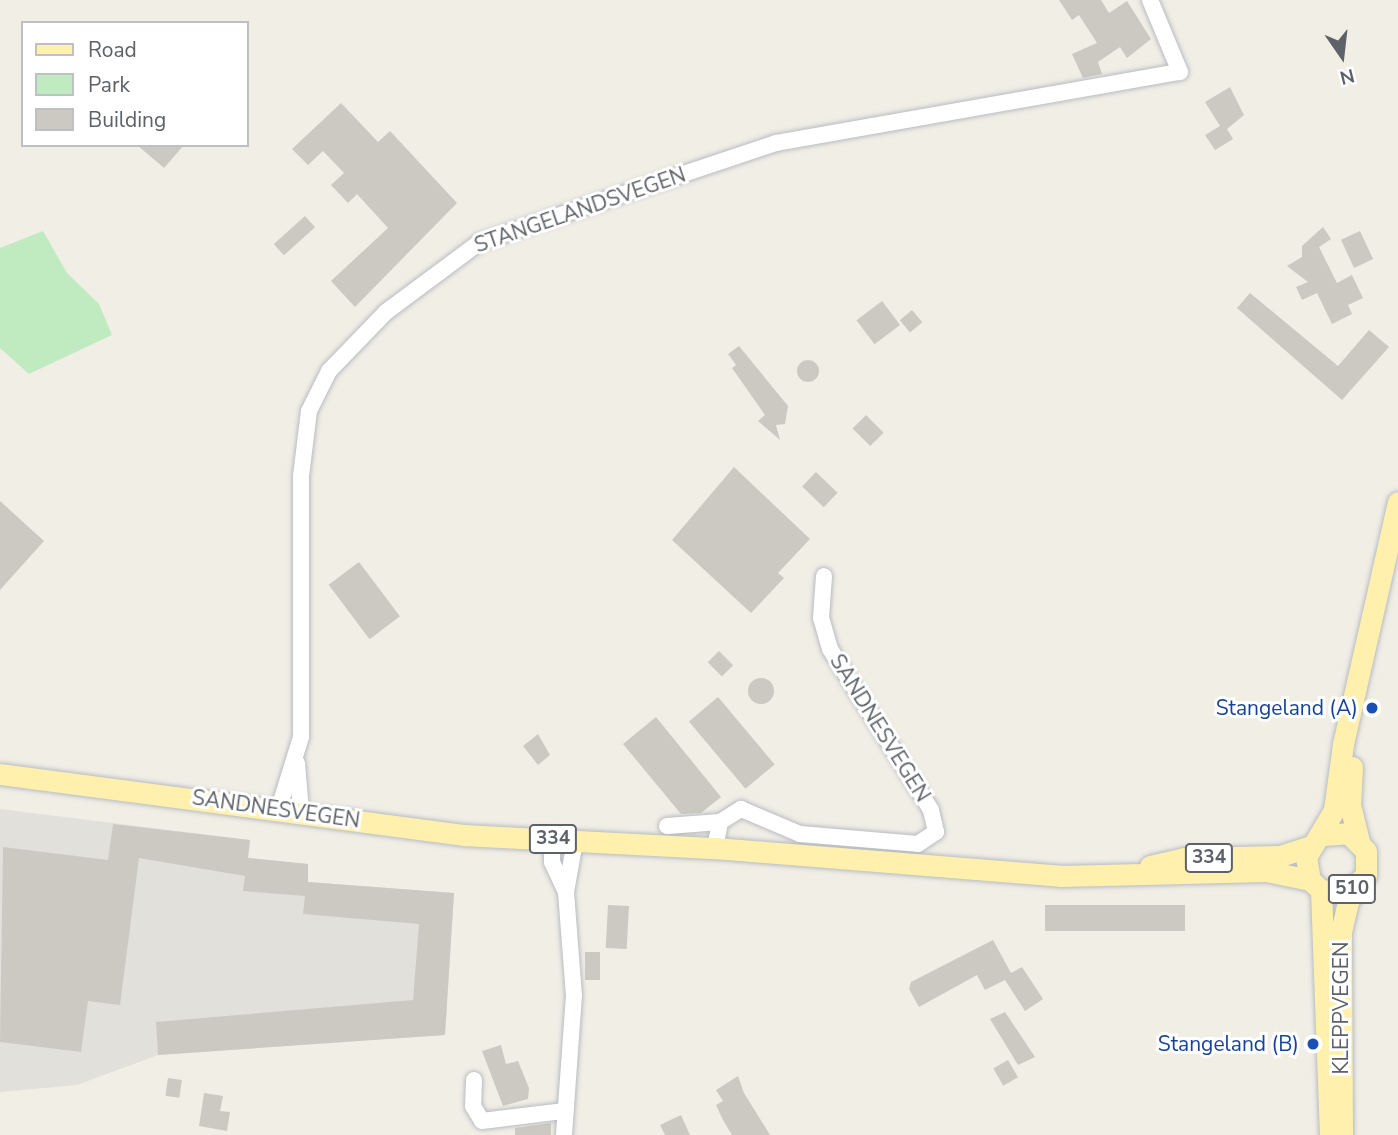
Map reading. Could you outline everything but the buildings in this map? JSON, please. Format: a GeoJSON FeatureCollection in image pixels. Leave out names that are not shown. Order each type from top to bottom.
{"type":"FeatureCollection","features":[{"type":"Feature","properties":{"kind":"main road","name":"KLEPPVEGEN"},"geometry":{"type":"LineString","coordinates":[[1330,1135],[1316,885],[1306,857],[1334,810],[1343,744],[1354,712],[1398,502]]}},
{"type":"Feature","properties":{"kind":"main road","name":"KLEPPVEGEN"},"geometry":{"type":"LineString","coordinates":[[1342,1135],[1341,932],[1348,901],[1359,885],[1368,863],[1350,805],[1354,712]]}},
{"type":"Feature","properties":{"kind":"main road","name":"SANDNESVEGEN"},"geometry":{"type":"LineString","coordinates":[[0,774],[279,808],[464,835],[715,848],[1108,876],[1266,871],[1316,885]]}},
{"type":"Feature","properties":{"kind":"main road"},"geometry":{"type":"LineString","coordinates":[[1316,841],[1335,831],[1360,841]]}},
{"type":"Feature","properties":{"kind":"main road","name":"SANDNESVEGEN"},"geometry":{"type":"LineString","coordinates":[[1108,876],[1184,858],[1279,856],[1316,841]]}},
{"type":"Feature","properties":{"kind":"main road","name":"510"},"geometry":{"type":"LineString","coordinates":[[1316,885],[1347,892],[1359,885]]}},
{"type":"Feature","properties":{"kind":"street","name":"STANGELANDSVEGEN"},"geometry":{"type":"LineString","coordinates":[[301,812],[296,763],[301,476],[309,411],[329,371],[386,312],[448,261],[518,228],[776,143],[1180,72],[1150,0]]}},
{"type":"Feature","properties":{"kind":"street","name":"SANDNESVEGEN"},"geometry":{"type":"LineString","coordinates":[[720,821],[746,809],[800,834],[918,844],[936,832],[931,810],[830,649],[821,618],[824,576]]}},
{"type":"Feature","properties":{"kind":"street","name":"STANGELANDSVEGEN"},"geometry":{"type":"LineString","coordinates":[[279,808],[296,763]]}},
{"type":"Feature","properties":{"kind":"street"},"geometry":{"type":"LineString","coordinates":[[667,826],[720,821],[715,848]]}},
{"type":"Feature","properties":{"kind":"street"},"geometry":{"type":"LineString","coordinates":[[552,839],[552,862],[566,892]]}},
{"type":"Feature","properties":{"kind":"street"},"geometry":{"type":"LineString","coordinates":[[564,1135],[574,995],[566,892],[575,841]]}},
{"type":"Feature","properties":{"kind":"street"},"geometry":{"type":"LineString","coordinates":[[474,1080],[473,1106],[482,1121],[564,1111]]}},
{"type":"Feature","properties":{"kind":"shaded area"},"geometry":{"type":"Polygon","coordinates":[[[0,809],[250,840],[248,858],[308,864],[308,882],[454,893],[445,1035],[158,1055],[77,1085],[0,1092],[0,809]]]}},
{"type":"Feature","properties":{"kind":"green space"},"geometry":{"type":"Polygon","coordinates":[[[43,231],[67,273],[99,304],[112,335],[29,374],[0,348],[0,248],[43,231]]]}},
{"type":"Feature","properties":{"kind":"place","name":"Stangeland (A)"},"geometry":{"type":"Point","coordinates":[1372,708]}},
{"type":"Feature","properties":{"kind":"place","name":"Stangeland (B)"},"geometry":{"type":"Point","coordinates":[1313,1044]}}]}
